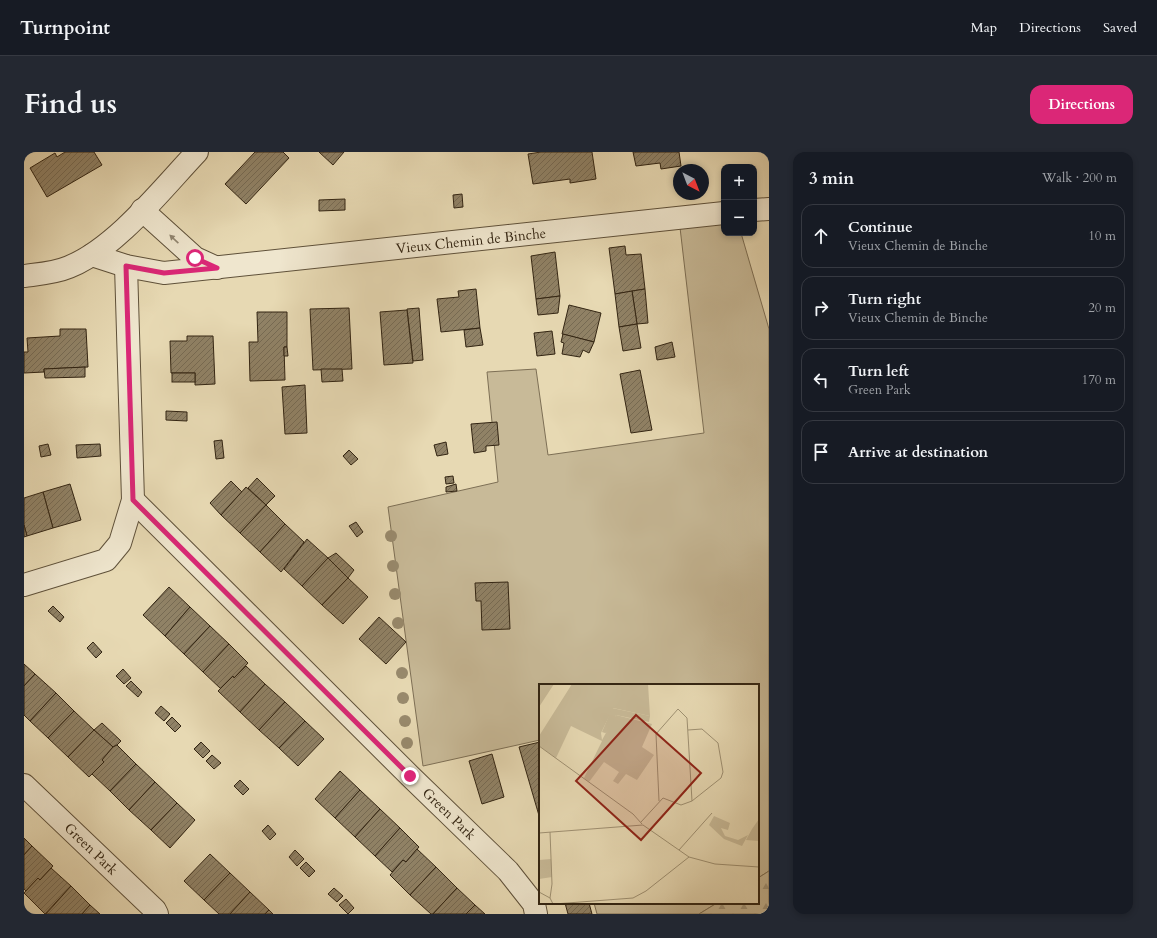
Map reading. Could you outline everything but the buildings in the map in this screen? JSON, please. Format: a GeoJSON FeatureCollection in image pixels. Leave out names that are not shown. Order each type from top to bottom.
{"type":"FeatureCollection","features":[{"type":"Feature","properties":{"kind":"street"},"geometry":{"type":"LineString","coordinates":[[24,276],[68,268],[92,255],[119,234],[197,152]]}},
{"type":"Feature","properties":{"kind":"street"},"geometry":{"type":"LineString","coordinates":[[757,210],[769,209]]}},
{"type":"Feature","properties":{"kind":"street"},"geometry":{"type":"LineString","coordinates":[[142,210],[195,258],[217,268]]}},
{"type":"Feature","properties":{"kind":"street","name":"Vieux Chemin de Binche"},"geometry":{"type":"LineString","coordinates":[[92,255],[126,266],[164,273],[721,214]]}},
{"type":"Feature","properties":{"kind":"street"},"geometry":{"type":"LineString","coordinates":[[24,585],[106,560],[120,543],[133,500],[126,266]]}},
{"type":"Feature","properties":{"kind":"street","name":"Green Park"},"geometry":{"type":"LineString","coordinates":[[133,500],[410,776],[508,871],[534,904],[536,914]]}},
{"type":"Feature","properties":{"kind":"street","name":"Green Park"},"geometry":{"type":"LineString","coordinates":[[24,785],[155,910],[157,914]]}},
{"type":"Feature","properties":{"kind":"green space"},"geometry":{"type":"Polygon","coordinates":[[[721,213],[721,236],[742,236],[769,329],[769,871],[759,877],[759,684],[539,684],[539,740],[423,766],[388,507],[498,482],[487,372],[536,369],[548,455],[704,433],[679,219],[721,213]]]}},
{"type":"Feature","properties":{"kind":"green space"},"geometry":{"type":"Polygon","coordinates":[[[769,871],[769,914],[699,914],[715,904],[759,904],[759,877],[769,871]]]}},
{"type":"Feature","properties":{"kind":"green space"},"geometry":{"type":"Polygon","coordinates":[[[594,904],[715,904],[699,914],[597,914],[594,904]]]}},
{"type":"Feature","properties":{"kind":"route"},"geometry":{"type":"LineString","coordinates":[[195,258],[217,268],[164,273],[126,266],[133,500],[410,776]]}}]}
